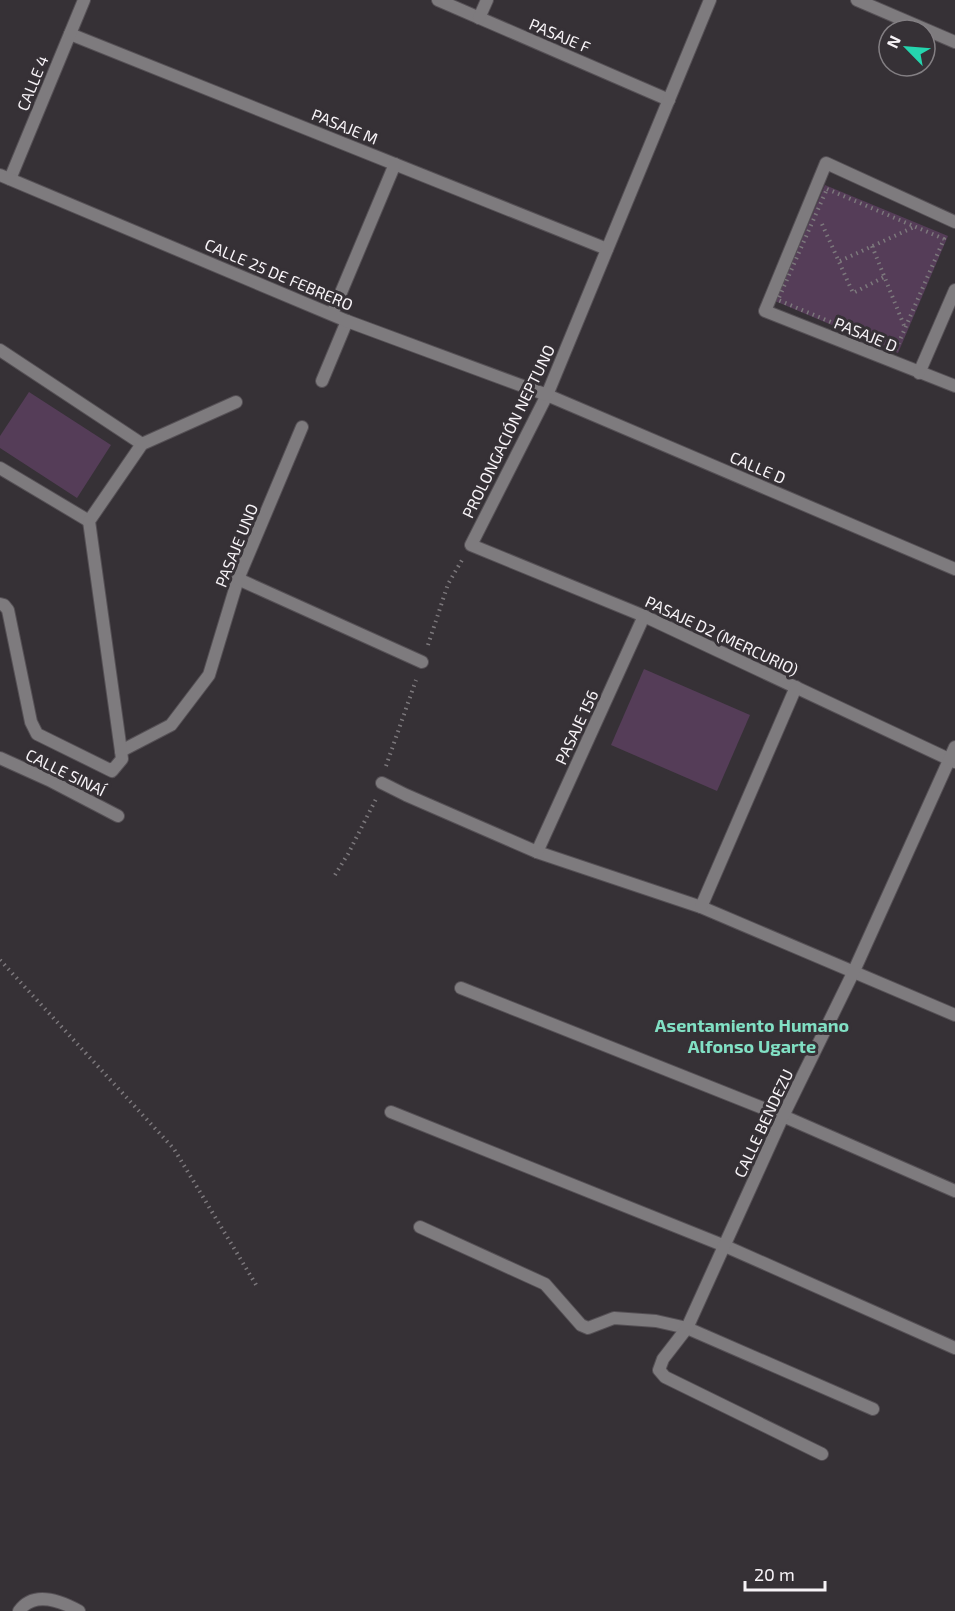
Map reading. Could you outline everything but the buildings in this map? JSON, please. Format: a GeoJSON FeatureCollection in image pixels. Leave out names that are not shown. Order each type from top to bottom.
{"type":"FeatureCollection","features":[{"type":"Feature","properties":{"kind":"street","name":"CALLE 4"},"geometry":{"type":"LineString","coordinates":[[5,177],[84,0]]}},
{"type":"Feature","properties":{"kind":"street","name":"PASAJE F"},"geometry":{"type":"LineString","coordinates":[[438,0],[669,100]]}},
{"type":"Feature","properties":{"kind":"street"},"geometry":{"type":"LineString","coordinates":[[479,18],[487,0]]}},
{"type":"Feature","properties":{"kind":"street","name":"PROLONGACIÓN NEPTUNO"},"geometry":{"type":"LineString","coordinates":[[471,545],[547,395],[710,0]]}},
{"type":"Feature","properties":{"kind":"street"},"geometry":{"type":"LineString","coordinates":[[857,0],[955,42]]}},
{"type":"Feature","properties":{"kind":"street","name":"PASAJE M"},"geometry":{"type":"LineString","coordinates":[[70,34],[608,249]]}},
{"type":"Feature","properties":{"kind":"street","name":"PASAJE D"},"geometry":{"type":"LineString","coordinates":[[955,222],[826,163],[765,311],[955,386]]}},
{"type":"Feature","properties":{"kind":"street"},"geometry":{"type":"LineString","coordinates":[[333,314],[395,164]]}},
{"type":"Feature","properties":{"kind":"street","name":"CALLE 25 DE FEBRERO"},"geometry":{"type":"LineString","coordinates":[[5,177],[347,321],[547,395]]}},
{"type":"Feature","properties":{"kind":"street"},"geometry":{"type":"LineString","coordinates":[[919,373],[955,290]]}},
{"type":"Feature","properties":{"kind":"street"},"geometry":{"type":"LineString","coordinates":[[322,381],[347,321]]}},
{"type":"Feature","properties":{"kind":"street"},"geometry":{"type":"LineString","coordinates":[[0,350],[142,444]]}},
{"type":"Feature","properties":{"kind":"street","name":"CALLE D"},"geometry":{"type":"LineString","coordinates":[[547,395],[955,569]]}},
{"type":"Feature","properties":{"kind":"street"},"geometry":{"type":"LineString","coordinates":[[0,604],[8,610],[31,722],[37,734],[112,771],[122,759],[89,521],[142,444],[236,402]]}},
{"type":"Feature","properties":{"kind":"street","name":"PASAJE UNO"},"geometry":{"type":"LineString","coordinates":[[121,751],[171,724],[208,675],[238,579],[302,428]]}},
{"type":"Feature","properties":{"kind":"street"},"geometry":{"type":"LineString","coordinates":[[0,468],[89,521]]}},
{"type":"Feature","properties":{"kind":"street","name":"PASAJE D2 (MERCURIO)"},"geometry":{"type":"LineString","coordinates":[[471,545],[644,616],[952,761]]}},
{"type":"Feature","properties":{"kind":"street"},"geometry":{"type":"LineString","coordinates":[[238,579],[422,662]]}},
{"type":"Feature","properties":{"kind":"street","name":"PASAJE 156"},"geometry":{"type":"LineString","coordinates":[[537,852],[644,616]]}},
{"type":"Feature","properties":{"kind":"street"},"geometry":{"type":"LineString","coordinates":[[701,907],[796,687]]}},
{"type":"Feature","properties":{"kind":"street","name":"CALLE BENDEZU"},"geometry":{"type":"LineString","coordinates":[[822,1454],[665,1377],[659,1370],[663,1359],[687,1328],[783,1116],[952,761],[955,747]]}},
{"type":"Feature","properties":{"kind":"street","name":"CALLE SINAÍ"},"geometry":{"type":"LineString","coordinates":[[0,758],[49,780],[118,816]]}},
{"type":"Feature","properties":{"kind":"street"},"geometry":{"type":"LineString","coordinates":[[382,783],[537,852],[701,907],[955,1015]]}},
{"type":"Feature","properties":{"kind":"street"},"geometry":{"type":"LineString","coordinates":[[461,988],[783,1116],[955,1191]]}},
{"type":"Feature","properties":{"kind":"street"},"geometry":{"type":"LineString","coordinates":[[390,1112],[725,1246],[955,1348]]}},
{"type":"Feature","properties":{"kind":"street"},"geometry":{"type":"LineString","coordinates":[[420,1227],[545,1284],[581,1324],[588,1328],[614,1318],[656,1321],[687,1328],[873,1409]]}},
{"type":"Feature","properties":{"kind":"street"},"geometry":{"type":"LineString","coordinates":[[20,1611],[23,1605],[40,1599],[55,1599],[79,1611]]}},
{"type":"Feature","properties":{"kind":"path"},"geometry":{"type":"LineString","coordinates":[[827,189],[944,239],[896,349],[778,300],[817,212],[827,189]]}},
{"type":"Feature","properties":{"kind":"path"},"geometry":{"type":"LineString","coordinates":[[817,212],[853,293],[884,278]]}},
{"type":"Feature","properties":{"kind":"path"},"geometry":{"type":"LineString","coordinates":[[840,261],[914,227]]}},
{"type":"Feature","properties":{"kind":"path"},"geometry":{"type":"LineString","coordinates":[[872,246],[905,328]]}},
{"type":"Feature","properties":{"kind":"path","name":"PROLONGACIÓN NEPTUNO"},"geometry":{"type":"LineString","coordinates":[[335,875],[374,806],[387,760],[448,584],[471,545]]}},
{"type":"Feature","properties":{"kind":"path"},"geometry":{"type":"LineString","coordinates":[[0,960],[174,1149],[258,1288]]}},
{"type":"Feature","properties":{"kind":"shaded area"},"geometry":{"type":"Polygon","coordinates":[[[825,185],[948,236],[898,353],[775,301],[825,185]]]}},
{"type":"Feature","properties":{"kind":"shaded area"},"geometry":{"type":"Polygon","coordinates":[[[29,392],[111,445],[77,498],[0,448],[0,436],[29,392]]]}},
{"type":"Feature","properties":{"kind":"shaded area"},"geometry":{"type":"Polygon","coordinates":[[[644,669],[750,715],[717,791],[611,745],[644,669]]]}},
{"type":"Feature","properties":{"kind":"district","name":"Asentamiento Humano Alfonso Ugarte"},"geometry":{"type":"Point","coordinates":[752,1035]}}]}
